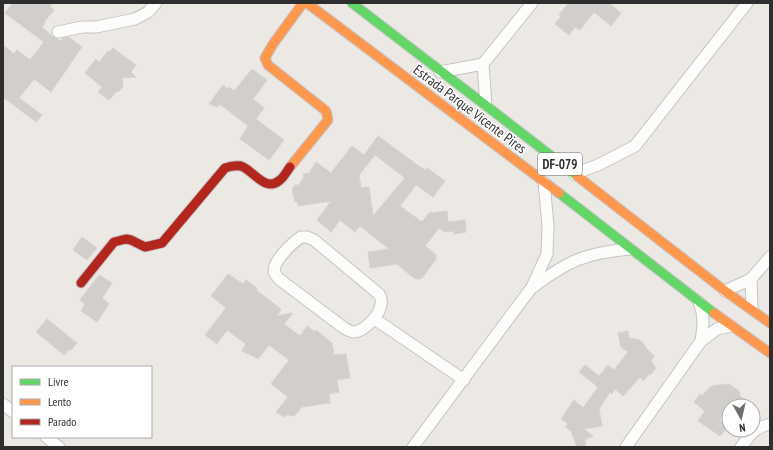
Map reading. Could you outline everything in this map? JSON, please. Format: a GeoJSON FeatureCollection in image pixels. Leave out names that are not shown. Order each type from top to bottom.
{"type":"FeatureCollection","features":[{"type":"Feature","properties":{"kind":"main road"},"geometry":{"type":"LineString","coordinates":[[81,283],[114,242],[119,240],[131,240],[145,247],[162,244],[225,168],[236,164],[243,166],[264,183],[271,184],[279,181],[328,120],[326,111],[268,65],[265,58],[273,44],[303,3]]}},
{"type":"Feature","properties":{"kind":"main road","name":"Estrada Parque Vicente Pires"},"geometry":{"type":"LineString","coordinates":[[307,3],[544,182],[699,302],[770,353]]}},
{"type":"Feature","properties":{"kind":"main road","name":"Estrada Parque Vicente Pires"},"geometry":{"type":"LineString","coordinates":[[352,3],[440,72],[486,105],[725,290],[770,323]]}},
{"type":"Feature","properties":{"kind":"street"},"geometry":{"type":"LineString","coordinates":[[58,32],[96,27],[135,19],[148,12],[156,3]]}},
{"type":"Feature","properties":{"kind":"street"},"geometry":{"type":"LineString","coordinates":[[440,72],[483,64],[532,3]]}},
{"type":"Feature","properties":{"kind":"street"},"geometry":{"type":"LineString","coordinates":[[574,174],[598,165],[635,146],[747,3]]}},
{"type":"Feature","properties":{"kind":"street"},"geometry":{"type":"LineString","coordinates":[[483,64],[486,105]]}},
{"type":"Feature","properties":{"kind":"street"},"geometry":{"type":"LineString","coordinates":[[413,447],[532,287],[547,254],[548,226],[544,182]]}},
{"type":"Feature","properties":{"kind":"street"},"geometry":{"type":"LineString","coordinates":[[301,237],[307,237],[314,240],[380,294],[381,306],[374,319],[363,329],[358,331],[352,332],[344,328],[279,278],[274,272],[275,263],[296,240],[301,237]]}},
{"type":"Feature","properties":{"kind":"street"},"geometry":{"type":"LineString","coordinates":[[532,287],[555,270],[573,260],[602,252],[630,249]]}},
{"type":"Feature","properties":{"kind":"street"},"geometry":{"type":"LineString","coordinates":[[725,290],[751,279],[770,257]]}},
{"type":"Feature","properties":{"kind":"street"},"geometry":{"type":"LineString","coordinates":[[751,279],[752,309]]}},
{"type":"Feature","properties":{"kind":"street"},"geometry":{"type":"LineString","coordinates":[[699,302],[703,311],[704,321],[701,341]]}},
{"type":"Feature","properties":{"kind":"street"},"geometry":{"type":"LineString","coordinates":[[374,319],[464,380]]}},
{"type":"Feature","properties":{"kind":"street"},"geometry":{"type":"LineString","coordinates":[[626,447],[701,341],[716,330],[731,326]]}},
{"type":"Feature","properties":{"kind":"street"},"geometry":{"type":"LineString","coordinates":[[3,404],[12,411]]}},
{"type":"Feature","properties":{"kind":"street"},"geometry":{"type":"LineString","coordinates":[[741,447],[756,429],[760,426],[770,424]]}},
{"type":"Feature","properties":{"kind":"street"},"geometry":{"type":"LineString","coordinates":[[47,438],[58,447]]}},
{"type":"Feature","properties":{"kind":"building"},"geometry":{"type":"Polygon","coordinates":[[[13,3],[52,3],[50,7],[54,10],[44,22],[45,23],[42,27],[53,37],[61,41],[63,38],[69,37],[82,47],[51,92],[34,79],[19,98],[42,115],[36,122],[3,97],[3,45],[14,54],[17,50],[30,60],[44,42],[5,13],[13,3]]]}},
{"type":"Feature","properties":{"kind":"building"},"geometry":{"type":"Polygon","coordinates":[[[568,3],[609,3],[621,13],[611,26],[594,12],[580,30],[575,27],[569,35],[555,24],[561,16],[559,15],[568,3]]]}},
{"type":"Feature","properties":{"kind":"building"},"geometry":{"type":"Polygon","coordinates":[[[113,48],[136,65],[131,72],[136,77],[122,78],[123,87],[109,100],[98,92],[102,87],[85,73],[96,59],[99,62],[108,51],[109,52],[113,48]]]}},
{"type":"Feature","properties":{"kind":"building"},"geometry":{"type":"Polygon","coordinates":[[[252,69],[267,80],[253,99],[264,108],[256,119],[284,140],[269,160],[240,139],[248,126],[220,104],[218,107],[209,104],[223,85],[234,91],[252,69]]]}},
{"type":"Feature","properties":{"kind":"building"},"geometry":{"type":"Polygon","coordinates":[[[378,136],[416,164],[425,170],[427,168],[445,181],[433,197],[416,185],[400,206],[422,222],[429,213],[447,211],[448,222],[465,220],[466,232],[454,234],[454,231],[444,232],[439,228],[425,246],[436,255],[436,259],[422,278],[415,279],[397,264],[370,268],[368,252],[389,249],[360,226],[355,232],[340,220],[331,232],[317,220],[331,201],[298,206],[298,202],[295,202],[292,189],[295,185],[299,185],[304,177],[303,174],[309,173],[316,162],[331,173],[352,146],[364,155],[378,136]],[[375,155],[359,175],[361,188],[369,187],[373,216],[405,178],[375,155]]]}},
{"type":"Feature","properties":{"kind":"building"},"geometry":{"type":"Polygon","coordinates":[[[82,237],[97,248],[87,260],[73,250],[82,237]]]}},
{"type":"Feature","properties":{"kind":"building"},"geometry":{"type":"Polygon","coordinates":[[[228,274],[243,284],[246,280],[257,288],[256,290],[281,309],[277,316],[293,313],[284,324],[300,336],[307,326],[315,332],[316,330],[332,343],[334,355],[346,354],[350,378],[337,380],[339,392],[329,394],[330,403],[302,407],[294,416],[286,415],[284,417],[276,412],[288,397],[271,384],[289,360],[269,345],[258,359],[242,351],[246,344],[227,330],[217,344],[205,335],[226,308],[211,296],[228,274]]]}},
{"type":"Feature","properties":{"kind":"building"},"geometry":{"type":"Polygon","coordinates":[[[99,275],[112,283],[102,298],[109,304],[97,322],[81,311],[85,304],[80,300],[99,275]]]}},
{"type":"Feature","properties":{"kind":"building"},"geometry":{"type":"Polygon","coordinates":[[[47,319],[77,343],[64,355],[36,332],[47,319]]]}},
{"type":"Feature","properties":{"kind":"building"},"geometry":{"type":"Polygon","coordinates":[[[628,331],[629,338],[640,340],[654,356],[651,361],[656,368],[643,381],[640,377],[623,396],[615,389],[612,394],[610,392],[599,409],[602,426],[584,429],[593,436],[585,440],[586,447],[577,447],[571,431],[565,427],[568,424],[561,419],[574,400],[583,408],[598,387],[579,372],[585,365],[599,376],[608,365],[614,370],[628,352],[621,347],[618,333],[628,331]]]}},
{"type":"Feature","properties":{"kind":"building"},"geometry":{"type":"Polygon","coordinates":[[[729,384],[739,391],[740,396],[743,398],[721,398],[721,417],[719,420],[721,422],[720,436],[698,421],[705,411],[694,402],[700,394],[702,396],[712,386],[729,384]]]}},
{"type":"Feature","properties":{"kind":"traffic: fast"},"geometry":{"type":"LineString","coordinates":[[352,3],[577,176]]}},
{"type":"Feature","properties":{"kind":"traffic: fast"},"geometry":{"type":"LineString","coordinates":[[559,193],[714,313]]}},
{"type":"Feature","properties":{"kind":"traffic: slow"},"geometry":{"type":"LineString","coordinates":[[290,167],[328,120],[326,111],[268,65],[265,58],[273,44],[303,3]]}},
{"type":"Feature","properties":{"kind":"traffic: slow"},"geometry":{"type":"LineString","coordinates":[[307,3],[559,193]]}},
{"type":"Feature","properties":{"kind":"traffic: slow"},"geometry":{"type":"LineString","coordinates":[[577,176],[725,291],[770,323]]}},
{"type":"Feature","properties":{"kind":"traffic: slow"},"geometry":{"type":"LineString","coordinates":[[714,313],[770,353]]}},
{"type":"Feature","properties":{"kind":"traffic: jam"},"geometry":{"type":"LineString","coordinates":[[81,283],[114,242],[126,239],[145,247],[162,243],[225,168],[241,166],[246,168],[259,179],[269,184],[280,180],[290,167]]}}]}
